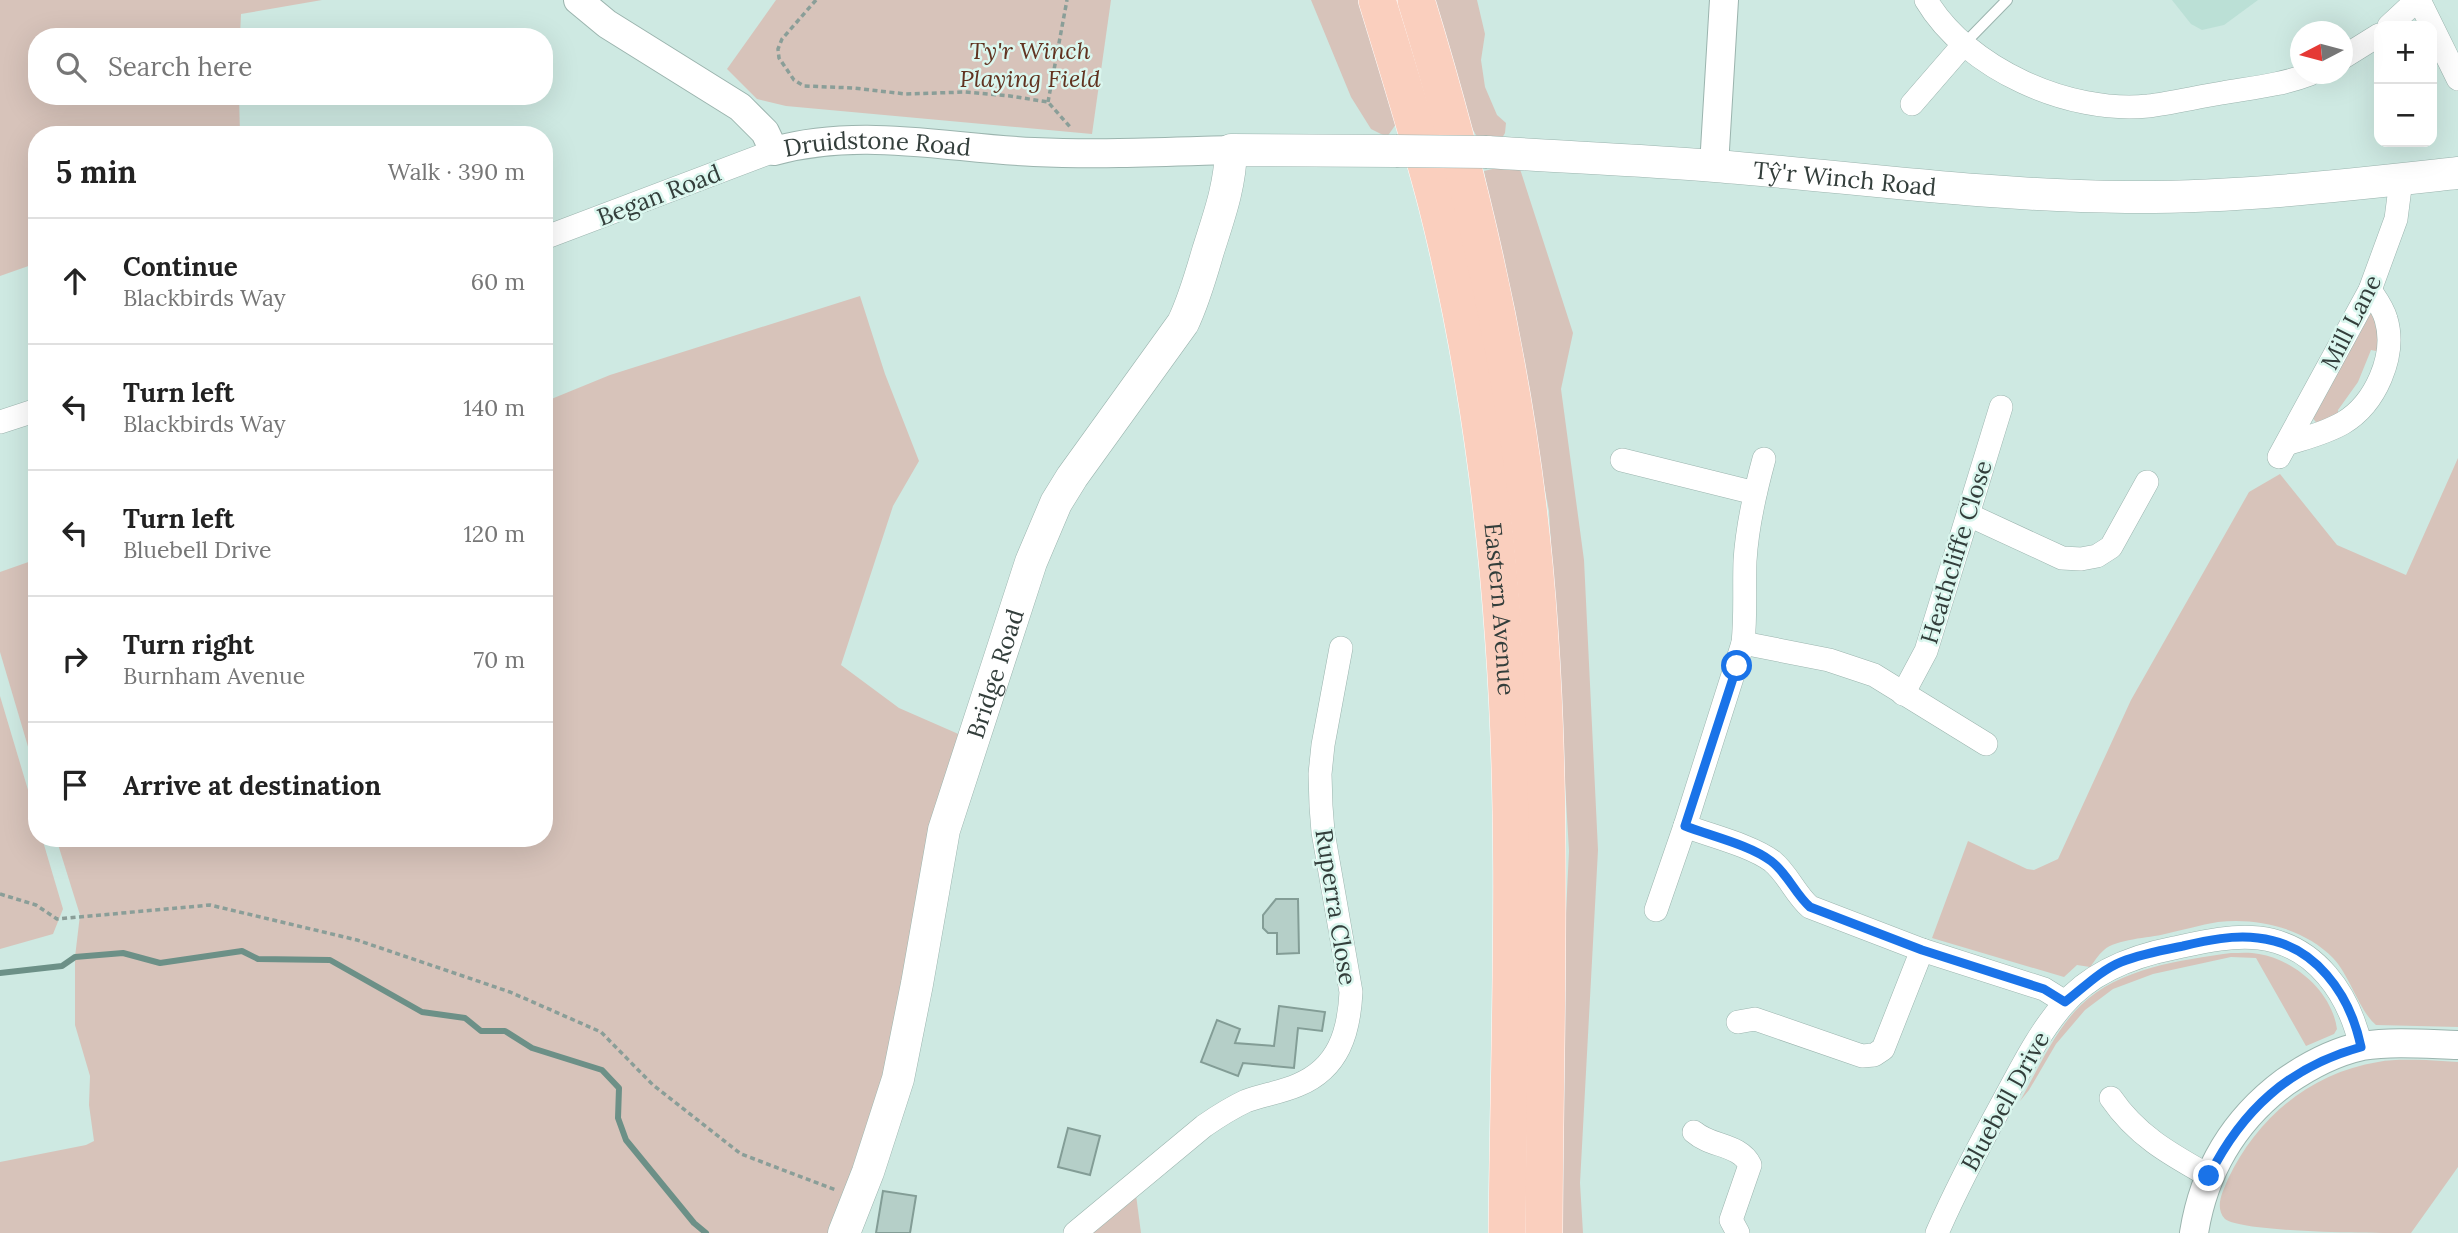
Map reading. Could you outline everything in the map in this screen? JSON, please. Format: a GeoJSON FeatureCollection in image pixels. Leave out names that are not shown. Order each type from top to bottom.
{"type":"FeatureCollection","features":[{"type":"Feature","properties":{"kind":"highway","name":"Eastern Avenue"},"geometry":{"type":"LineString","coordinates":[[1377,0],[1437,206],[1471,373],[1492,519],[1504,644],[1511,835],[1507,1233]]}},
{"type":"Feature","properties":{"kind":"highway","name":"Eastern Avenue"},"geometry":{"type":"LineString","coordinates":[[1416,0],[1455,131],[1490,280],[1509,380],[1528,509],[1542,673],[1545,753],[1544,1233]]}},
{"type":"Feature","properties":{"kind":"main road","name":"Tŷ'r Winch Road"},"geometry":{"type":"LineString","coordinates":[[1231,150],[1488,152],[1714,166],[2011,193],[2127,197],[2302,189],[2458,173]]}},
{"type":"Feature","properties":{"kind":"main road","name":"Bridge Road"},"geometry":{"type":"LineString","coordinates":[[844,1233],[898,1079],[944,830],[1031,562],[1051,513],[1072,477],[1183,323],[1191,306],[1222,208],[1231,172],[1231,150]]}},
{"type":"Feature","properties":{"kind":"street","name":"Druidstone Road"},"geometry":{"type":"LineString","coordinates":[[578,0],[607,24],[740,107],[765,132],[774,151],[822,140],[876,139],[1035,152],[1231,150]]}},
{"type":"Feature","properties":{"kind":"street"},"geometry":{"type":"LineString","coordinates":[[1714,166],[1724,0]]}},
{"type":"Feature","properties":{"kind":"street"},"geometry":{"type":"LineString","coordinates":[[1926,0],[1946,27],[2000,70],[2045,91],[2093,103],[2146,106],[2290,80]]}},
{"type":"Feature","properties":{"kind":"street"},"geometry":{"type":"LineString","coordinates":[[2395,21],[2418,0],[2458,79]]}},
{"type":"Feature","properties":{"kind":"street"},"geometry":{"type":"LineString","coordinates":[[2353,51],[2374,37]]}},
{"type":"Feature","properties":{"kind":"street"},"geometry":{"type":"LineString","coordinates":[[1912,104],[1964,44]]}},
{"type":"Feature","properties":{"kind":"street","name":"Began Road"},"geometry":{"type":"LineString","coordinates":[[553,235],[774,151]]}},
{"type":"Feature","properties":{"kind":"street","name":"Mill Lane"},"geometry":{"type":"LineString","coordinates":[[2370,290],[2386,318],[2389,343],[2384,369],[2371,395],[2355,414],[2344,422],[2283,450],[2370,290],[2396,219],[2400,180]]}},
{"type":"Feature","properties":{"kind":"street","name":"Heathcliffe Close"},"geometry":{"type":"LineString","coordinates":[[1903,694],[1926,650],[2001,407]]}},
{"type":"Feature","properties":{"kind":"street"},"geometry":{"type":"LineString","coordinates":[[0,422],[28,413]]}},
{"type":"Feature","properties":{"kind":"street"},"geometry":{"type":"LineString","coordinates":[[1656,910],[1743,643],[1746,614],[1745,562],[1755,493],[1764,459]]}},
{"type":"Feature","properties":{"kind":"street"},"geometry":{"type":"LineString","coordinates":[[1622,460],[1755,493]]}},
{"type":"Feature","properties":{"kind":"street"},"geometry":{"type":"LineString","coordinates":[[1969,515],[2062,558],[2081,559],[2097,556],[2111,547],[2147,482]]}},
{"type":"Feature","properties":{"kind":"street"},"geometry":{"type":"LineString","coordinates":[[1743,643],[1799,653],[1874,675],[1986,744]]}},
{"type":"Feature","properties":{"kind":"street","name":"Ruperra Close"},"geometry":{"type":"LineString","coordinates":[[1075,1233],[1204,1126],[1226,1111],[1247,1101],[1298,1085],[1318,1074],[1332,1060],[1343,1041],[1350,1017],[1351,992],[1323,832],[1320,774],[1342,648]]}},
{"type":"Feature","properties":{"kind":"street"},"geometry":{"type":"LineString","coordinates":[[1685,826],[1756,852],[1772,862],[1787,878],[1798,897],[1810,907],[1922,950],[2044,989],[2065,1002]]}},
{"type":"Feature","properties":{"kind":"street","name":"Bluebell Drive"},"geometry":{"type":"LineString","coordinates":[[1937,1233],[1961,1179],[2038,1037],[2065,1002],[2119,962],[2205,941],[2234,937],[2277,942],[2299,951],[2319,966],[2348,1005],[2361,1047]]}},
{"type":"Feature","properties":{"kind":"street"},"geometry":{"type":"LineString","coordinates":[[1738,1022],[1755,1019],[1862,1056],[1874,1055],[1883,1049],[1922,950]]}},
{"type":"Feature","properties":{"kind":"street"},"geometry":{"type":"LineString","coordinates":[[2194,1233],[2200,1200],[2209,1176],[2231,1136],[2259,1103],[2299,1073],[2323,1059],[2361,1047],[2385,1044],[2458,1045]]}},
{"type":"Feature","properties":{"kind":"street"},"geometry":{"type":"LineString","coordinates":[[2111,1098],[2125,1119],[2152,1142],[2209,1176]]}},
{"type":"Feature","properties":{"kind":"street"},"geometry":{"type":"LineString","coordinates":[[1694,1132],[1703,1140],[1740,1152],[1750,1165],[1731,1220],[1738,1233]]}},
{"type":"Feature","properties":{"kind":"lane"},"geometry":{"type":"LineString","coordinates":[[1964,44],[2007,0]]}},
{"type":"Feature","properties":{"kind":"path"},"geometry":{"type":"LineString","coordinates":[[816,0],[782,40],[778,49],[779,58],[794,80],[804,86],[906,94],[965,92],[1048,102],[1076,133]]}},
{"type":"Feature","properties":{"kind":"path"},"geometry":{"type":"LineString","coordinates":[[1048,102],[1067,0]]}},
{"type":"Feature","properties":{"kind":"path"},"geometry":{"type":"LineString","coordinates":[[0,894],[36,905],[57,919],[210,905],[357,940],[510,992],[601,1032],[653,1085],[741,1154],[858,1198]]}},
{"type":"Feature","properties":{"kind":"shaded area"},"geometry":{"type":"Polygon","coordinates":[[[2172,0],[2258,0],[2224,25],[2202,30],[2191,24],[2172,0]]]}},
{"type":"Feature","properties":{"kind":"green space"},"geometry":{"type":"Polygon","coordinates":[[[0,0],[322,0],[241,14],[240,28],[28,28],[28,105],[239,105],[240,126],[28,126],[28,266],[0,276],[0,0]]]}},
{"type":"Feature","properties":{"kind":"green space","name":"Ty'r Winch Playing Field"},"geometry":{"type":"Polygon","coordinates":[[[776,0],[1111,0],[1092,134],[786,106],[757,99],[727,69],[776,0]]]}},
{"type":"Feature","properties":{"kind":"green space"},"geometry":{"type":"Polygon","coordinates":[[[1311,0],[1358,0],[1396,124],[1387,137],[1371,129],[1351,97],[1311,0]]]}},
{"type":"Feature","properties":{"kind":"green space"},"geometry":{"type":"Polygon","coordinates":[[[1432,0],[1477,0],[1485,34],[1481,60],[1485,87],[1497,115],[1506,123],[1505,133],[1499,143],[1480,142],[1465,116],[1432,0]]]}},
{"type":"Feature","properties":{"kind":"green space"},"geometry":{"type":"Polygon","coordinates":[[[1501,167],[1520,169],[1573,333],[1561,389],[1584,560],[1598,850],[1580,1183],[1583,1233],[1560,1233],[1560,1037],[1569,851],[1549,511],[1484,171],[1501,167]]]}},
{"type":"Feature","properties":{"kind":"green space"},"geometry":{"type":"Polygon","coordinates":[[[860,296],[885,374],[919,461],[893,506],[841,665],[899,708],[963,736],[887,1094],[830,1233],[0,1233],[0,1162],[86,1145],[94,1141],[89,1105],[90,1076],[75,1025],[75,957],[80,915],[59,847],[553,847],[553,398],[610,375],[860,296]]]}},
{"type":"Feature","properties":{"kind":"green space"},"geometry":{"type":"Polygon","coordinates":[[[2370,313],[2376,315],[2381,352],[2371,350],[2358,382],[2338,410],[2338,419],[2319,426],[2311,416],[2370,313]]]}},
{"type":"Feature","properties":{"kind":"green space"},"geometry":{"type":"Polygon","coordinates":[[[2458,458],[2458,1027],[2376,1025],[2365,1012],[2345,974],[2322,948],[2309,939],[2280,927],[2249,921],[2218,922],[2124,941],[2109,946],[2090,967],[2077,965],[2064,977],[1932,938],[1968,841],[2027,869],[2034,870],[2058,859],[2131,700],[2249,492],[2280,474],[2337,545],[2406,575],[2458,458]]]}},
{"type":"Feature","properties":{"kind":"green space"},"geometry":{"type":"Polygon","coordinates":[[[28,562],[28,747],[0,652],[0,572],[28,562]]]}},
{"type":"Feature","properties":{"kind":"green space"},"geometry":{"type":"Polygon","coordinates":[[[0,696],[28,790],[28,847],[45,847],[63,909],[53,934],[0,949],[0,696]]]}},
{"type":"Feature","properties":{"kind":"green space"},"geometry":{"type":"Polygon","coordinates":[[[2231,953],[2272,957],[2286,963],[2310,980],[2334,1015],[2337,1029],[2334,1034],[2306,1046],[2256,958],[2231,957],[2153,974],[2113,989],[2085,1010],[2056,1044],[2020,1101],[2047,1051],[2071,1015],[2096,992],[2113,982],[2152,968],[2231,953]]]}},
{"type":"Feature","properties":{"kind":"green space"},"geometry":{"type":"Polygon","coordinates":[[[2390,1060],[2458,1062],[2458,1167],[2411,1233],[2284,1230],[2237,1224],[2225,1219],[2220,1204],[2228,1179],[2254,1137],[2288,1102],[2330,1076],[2353,1068],[2390,1060]]]}},
{"type":"Feature","properties":{"kind":"green space"},"geometry":{"type":"Polygon","coordinates":[[[1136,1195],[1141,1233],[1090,1233],[1136,1195]]]}},
{"type":"Feature","properties":{"kind":"building"},"geometry":{"type":"Polygon","coordinates":[[[1276,899],[1298,899],[1299,953],[1277,954],[1277,933],[1268,933],[1263,928],[1263,915],[1276,899]]]}},
{"type":"Feature","properties":{"kind":"building"},"geometry":{"type":"Polygon","coordinates":[[[1279,1006],[1325,1012],[1322,1031],[1298,1028],[1294,1068],[1243,1063],[1238,1076],[1201,1062],[1217,1020],[1240,1029],[1235,1043],[1274,1046],[1279,1006]]]}},
{"type":"Feature","properties":{"kind":"building"},"geometry":{"type":"Polygon","coordinates":[[[1068,1128],[1100,1136],[1090,1175],[1058,1167],[1068,1128]]]}},
{"type":"Feature","properties":{"kind":"building"},"geometry":{"type":"Polygon","coordinates":[[[883,1191],[916,1196],[910,1233],[876,1233],[883,1191]]]}},
{"type":"Feature","properties":{"kind":"waterway"},"geometry":{"type":"LineString","coordinates":[[0,973],[62,966],[75,957],[123,953],[160,963],[242,951],[258,959],[330,960],[422,1012],[465,1018],[481,1031],[505,1031],[532,1048],[602,1070],[619,1088],[618,1118],[626,1140],[694,1223],[706,1233]]}},
{"type":"Feature","properties":{"kind":"route"},"geometry":{"type":"LineString","coordinates":[[1737,666],[1685,826],[1756,852],[1772,862],[1787,878],[1798,897],[1810,907],[1922,950],[2044,989],[2065,1002],[2119,962],[2205,941],[2234,937],[2259,938],[2299,951],[2319,966],[2348,1005],[2361,1047],[2323,1059],[2259,1103],[2231,1136],[2209,1176]]}}]}
